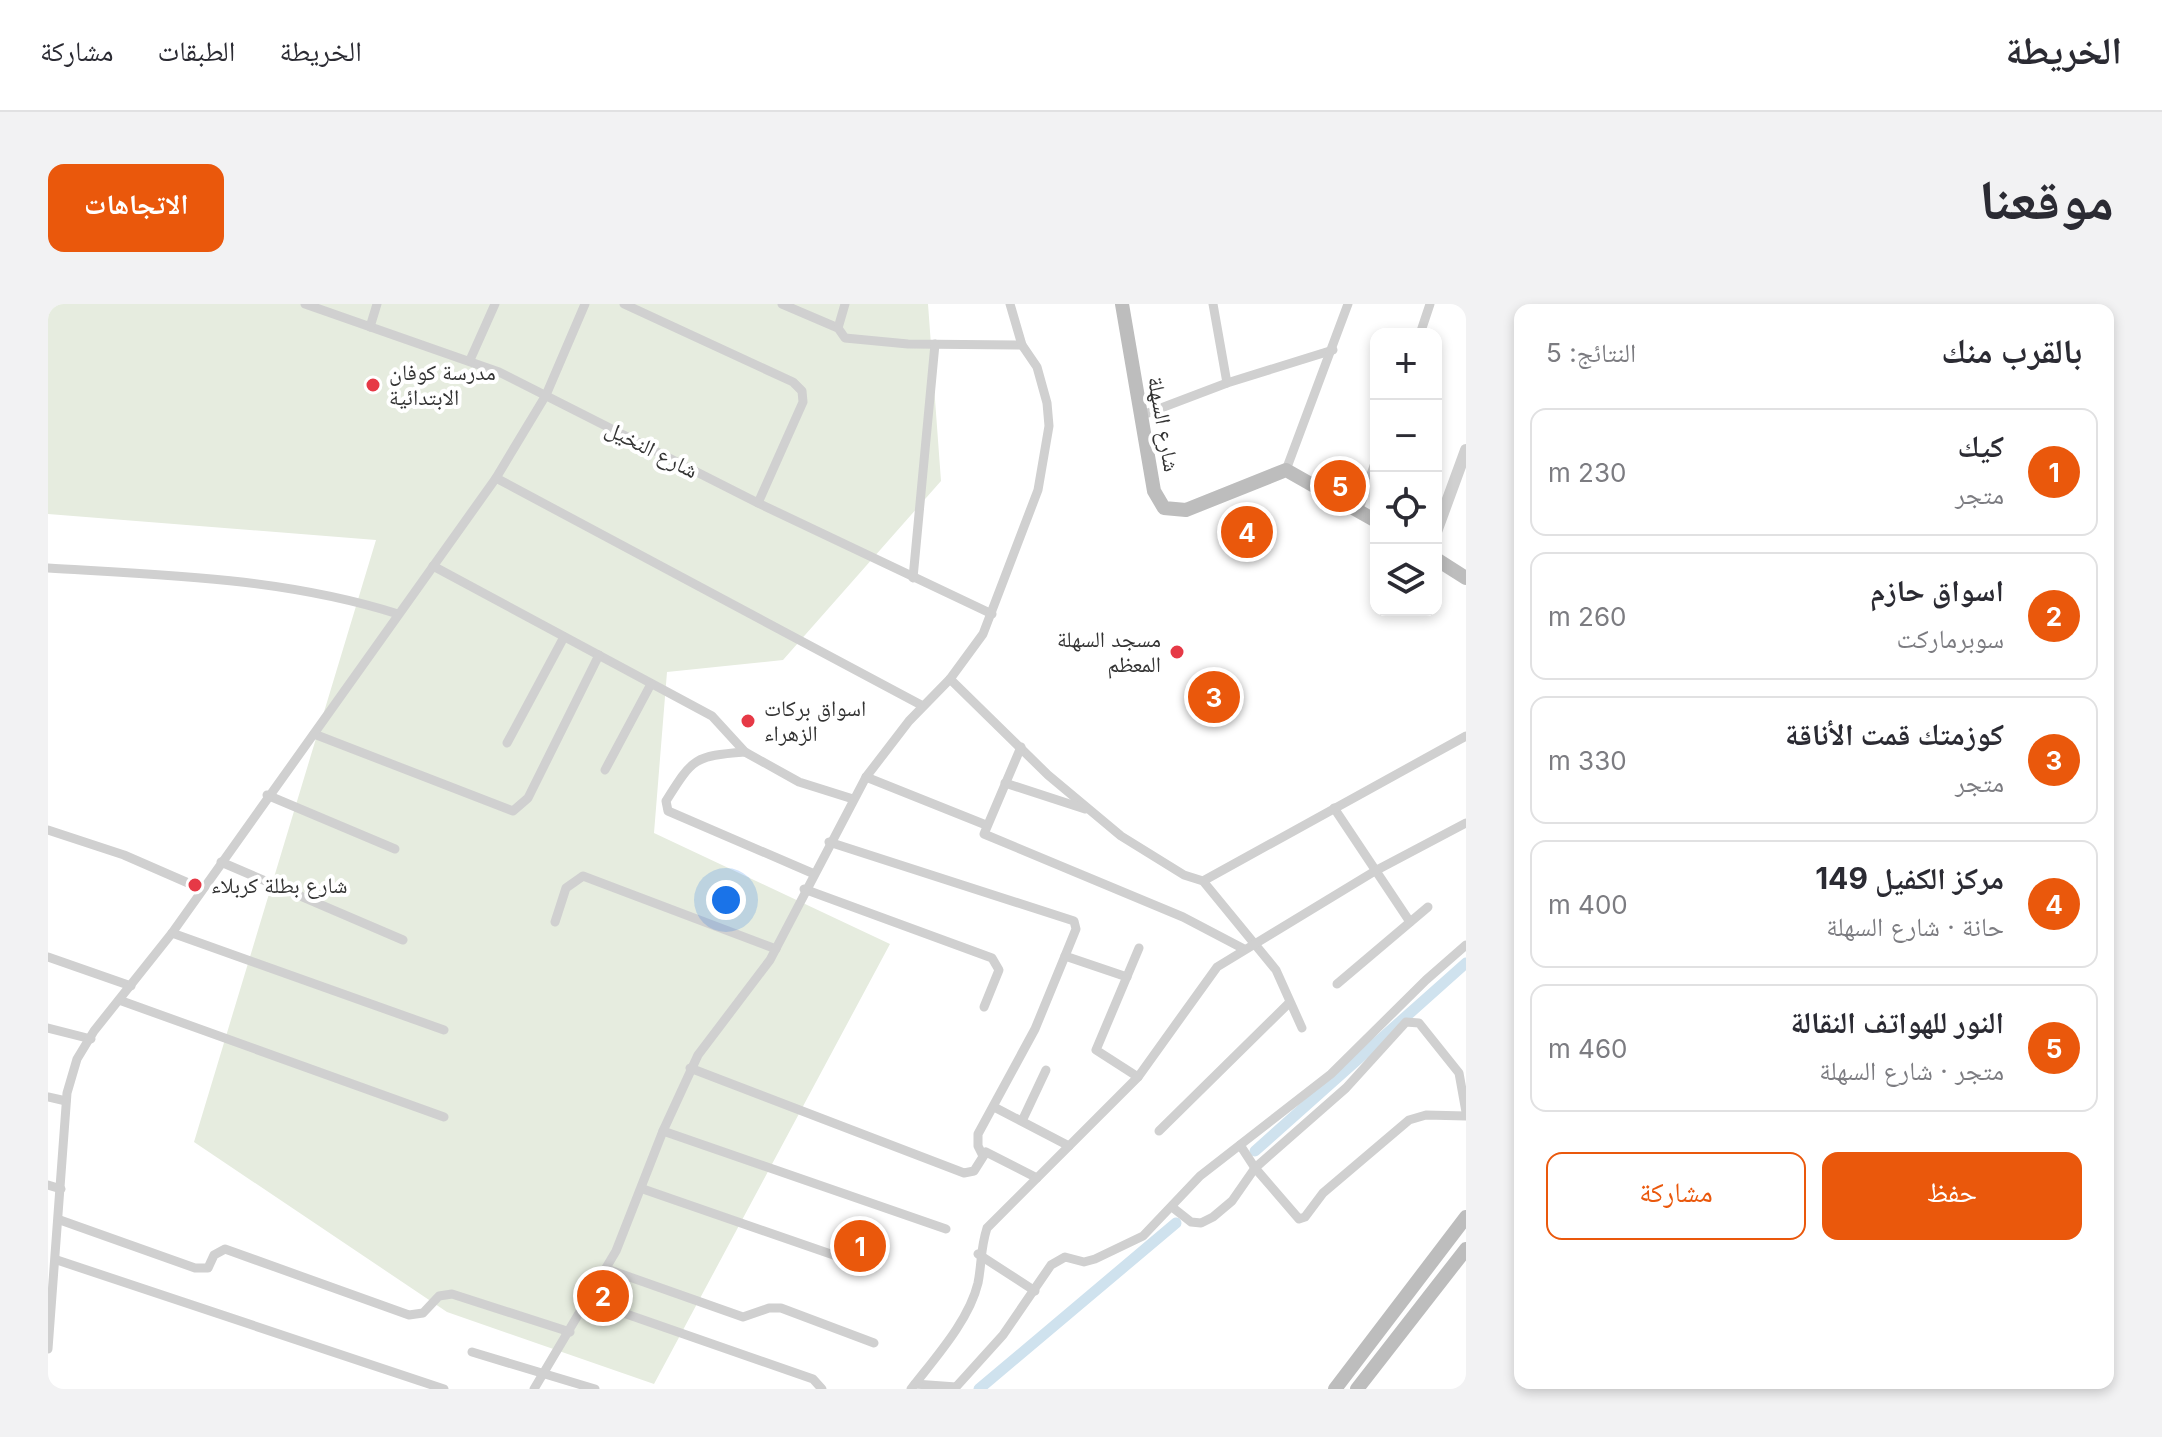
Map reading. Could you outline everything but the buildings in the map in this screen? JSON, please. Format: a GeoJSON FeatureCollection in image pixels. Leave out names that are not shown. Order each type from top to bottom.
{"type":"FeatureCollection","features":[{"type":"Feature","properties":{"kind":"main road","name":"شارع السهلة"},"geometry":{"type":"LineString","coordinates":[[1122,304],[1140,416],[1159,503],[1171,511],[1186,510],[1286,470]]}},
{"type":"Feature","properties":{"kind":"main road"},"geometry":{"type":"LineString","coordinates":[[1286,470],[1370,517]]}},
{"type":"Feature","properties":{"kind":"main road"},"geometry":{"type":"LineString","coordinates":[[1442,563],[1466,578]]}},
{"type":"Feature","properties":{"kind":"main road"},"geometry":{"type":"LineString","coordinates":[[1335,1389],[1466,1217]]}},
{"type":"Feature","properties":{"kind":"main road"},"geometry":{"type":"LineString","coordinates":[[1357,1389],[1466,1249]]}},
{"type":"Feature","properties":{"kind":"street","name":"شارع النخيل"},"geometry":{"type":"LineString","coordinates":[[305,304],[470,360],[546,395],[758,503],[992,614]]}},
{"type":"Feature","properties":{"kind":"street"},"geometry":{"type":"LineString","coordinates":[[370,327],[377,304]]}},
{"type":"Feature","properties":{"kind":"street"},"geometry":{"type":"LineString","coordinates":[[470,360],[495,304]]}},
{"type":"Feature","properties":{"kind":"street"},"geometry":{"type":"LineString","coordinates":[[48,1349],[52,1272],[57,1260],[60,1220],[66,1101],[77,1059],[172,933],[267,795],[496,478],[546,395],[585,304]]}},
{"type":"Feature","properties":{"kind":"street"},"geometry":{"type":"LineString","coordinates":[[624,304],[793,382],[802,391],[803,402],[758,503]]}},
{"type":"Feature","properties":{"kind":"street"},"geometry":{"type":"LineString","coordinates":[[782,304],[838,328],[845,338],[935,344],[1022,345]]}},
{"type":"Feature","properties":{"kind":"street"},"geometry":{"type":"LineString","coordinates":[[838,328],[845,304]]}},
{"type":"Feature","properties":{"kind":"street"},"geometry":{"type":"LineString","coordinates":[[534,1389],[607,1269],[643,1189],[690,1068],[757,980],[776,949],[812,873],[866,777],[972,651],[992,614],[1038,490],[1048,442],[1047,403],[1037,367],[1022,345],[1010,304]]}},
{"type":"Feature","properties":{"kind":"street"},"geometry":{"type":"LineString","coordinates":[[1213,304],[1227,383]]}},
{"type":"Feature","properties":{"kind":"street"},"geometry":{"type":"LineString","coordinates":[[1286,470],[1348,304]]}},
{"type":"Feature","properties":{"kind":"street"},"geometry":{"type":"LineString","coordinates":[[1422,328],[1430,304]]}},
{"type":"Feature","properties":{"kind":"street"},"geometry":{"type":"LineString","coordinates":[[913,578],[935,344]]}},
{"type":"Feature","properties":{"kind":"street"},"geometry":{"type":"LineString","coordinates":[[1140,416],[1227,383],[1333,350]]}},
{"type":"Feature","properties":{"kind":"street"},"geometry":{"type":"LineString","coordinates":[[1442,516],[1466,452]]}},
{"type":"Feature","properties":{"kind":"street"},"geometry":{"type":"LineString","coordinates":[[1359,509],[1372,472]]}},
{"type":"Feature","properties":{"kind":"street"},"geometry":{"type":"LineString","coordinates":[[496,478],[923,706]]}},
{"type":"Feature","properties":{"kind":"street"},"geometry":{"type":"LineString","coordinates":[[433,566],[712,716],[745,752],[799,782],[853,799]]}},
{"type":"Feature","properties":{"kind":"street"},"geometry":{"type":"LineString","coordinates":[[48,568],[272,585],[347,598],[398,614]]}},
{"type":"Feature","properties":{"kind":"street"},"geometry":{"type":"LineString","coordinates":[[507,743],[564,637]]}},
{"type":"Feature","properties":{"kind":"street"},"geometry":{"type":"LineString","coordinates":[[314,734],[513,811],[528,798],[599,655]]}},
{"type":"Feature","properties":{"kind":"street"},"geometry":{"type":"LineString","coordinates":[[950,679],[1092,812],[1155,859],[1184,875],[1203,881],[1276,970],[1288,1004],[1302,1028]]}},
{"type":"Feature","properties":{"kind":"street"},"geometry":{"type":"LineString","coordinates":[[605,770],[651,684]]}},
{"type":"Feature","properties":{"kind":"street"},"geometry":{"type":"LineString","coordinates":[[1203,881],[1466,736]]}},
{"type":"Feature","properties":{"kind":"street"},"geometry":{"type":"LineString","coordinates":[[1021,747],[984,834],[1183,917],[1244,949]]}},
{"type":"Feature","properties":{"kind":"street"},"geometry":{"type":"LineString","coordinates":[[745,752],[705,755],[687,768],[666,801],[668,811],[812,873]]}},
{"type":"Feature","properties":{"kind":"street"},"geometry":{"type":"LineString","coordinates":[[866,777],[986,825]]}},
{"type":"Feature","properties":{"kind":"street"},"geometry":{"type":"LineString","coordinates":[[1005,783],[1092,812]]}},
{"type":"Feature","properties":{"kind":"street"},"geometry":{"type":"LineString","coordinates":[[267,795],[395,849]]}},
{"type":"Feature","properties":{"kind":"street"},"geometry":{"type":"LineString","coordinates":[[1334,808],[1410,922]]}},
{"type":"Feature","properties":{"kind":"street"},"geometry":{"type":"LineString","coordinates":[[913,1387],[965,1314],[978,1283],[978,1254],[987,1228],[1138,1077],[1217,967],[1255,941],[1375,871],[1466,823]]}},
{"type":"Feature","properties":{"kind":"street"},"geometry":{"type":"LineString","coordinates":[[48,830],[124,855],[202,889]]}},
{"type":"Feature","properties":{"kind":"street"},"geometry":{"type":"LineString","coordinates":[[829,842],[1074,921],[1076,929],[1065,956],[996,1108],[978,1134],[982,1154]]}},
{"type":"Feature","properties":{"kind":"street"},"geometry":{"type":"LineString","coordinates":[[221,862],[403,940]]}},
{"type":"Feature","properties":{"kind":"street"},"geometry":{"type":"LineString","coordinates":[[555,922],[566,888],[583,876],[776,949]]}},
{"type":"Feature","properties":{"kind":"street"},"geometry":{"type":"LineString","coordinates":[[804,889],[992,958],[999,970],[984,1007]]}},
{"type":"Feature","properties":{"kind":"street"},"geometry":{"type":"LineString","coordinates":[[1337,984],[1428,907]]}},
{"type":"Feature","properties":{"kind":"street"},"geometry":{"type":"LineString","coordinates":[[172,933],[444,1030]]}},
{"type":"Feature","properties":{"kind":"street"},"geometry":{"type":"LineString","coordinates":[[913,1387],[956,1387],[983,1359],[1051,1265],[1065,1257],[1084,1262],[1095,1259],[1143,1236],[1200,1176],[1331,1074],[1466,945]]}},
{"type":"Feature","properties":{"kind":"street"},"geometry":{"type":"LineString","coordinates":[[1138,1077],[1096,1050],[1139,948]]}},
{"type":"Feature","properties":{"kind":"street"},"geometry":{"type":"LineString","coordinates":[[1065,956],[1127,977]]}},
{"type":"Feature","properties":{"kind":"street"},"geometry":{"type":"LineString","coordinates":[[48,957],[131,986]]}},
{"type":"Feature","properties":{"kind":"street"},"geometry":{"type":"LineString","coordinates":[[119,1000],[444,1117]]}},
{"type":"Feature","properties":{"kind":"street"},"geometry":{"type":"LineString","coordinates":[[1159,1131],[1288,1004]]}},
{"type":"Feature","properties":{"kind":"street"},"geometry":{"type":"LineString","coordinates":[[1172,1207],[1191,1222],[1201,1223],[1232,1201],[1255,1168],[1346,1088],[1406,1022],[1419,1023],[1452,1060],[1459,1073],[1466,1114],[1415,1116],[1323,1193],[1305,1217],[1299,1219],[1255,1168],[1240,1145]]}},
{"type":"Feature","properties":{"kind":"street"},"geometry":{"type":"LineString","coordinates":[[48,1028],[91,1039]]}},
{"type":"Feature","properties":{"kind":"street"},"geometry":{"type":"LineString","coordinates":[[690,1068],[964,1173],[974,1171],[982,1154]]}},
{"type":"Feature","properties":{"kind":"street"},"geometry":{"type":"LineString","coordinates":[[1022,1121],[1046,1070]]}},
{"type":"Feature","properties":{"kind":"street"},"geometry":{"type":"LineString","coordinates":[[48,1097],[66,1101]]}},
{"type":"Feature","properties":{"kind":"street"},"geometry":{"type":"LineString","coordinates":[[996,1108],[1069,1146]]}},
{"type":"Feature","properties":{"kind":"street"},"geometry":{"type":"LineString","coordinates":[[663,1131],[946,1229]]}},
{"type":"Feature","properties":{"kind":"street"},"geometry":{"type":"LineString","coordinates":[[982,1154],[991,1152],[1037,1178]]}},
{"type":"Feature","properties":{"kind":"street"},"geometry":{"type":"LineString","coordinates":[[48,1185],[61,1189]]}},
{"type":"Feature","properties":{"kind":"street"},"geometry":{"type":"LineString","coordinates":[[643,1189],[848,1260]]}},
{"type":"Feature","properties":{"kind":"street"},"geometry":{"type":"LineString","coordinates":[[60,1220],[195,1268],[208,1268],[214,1255],[225,1249],[409,1315],[423,1313],[439,1296],[452,1294],[570,1332]]}},
{"type":"Feature","properties":{"kind":"street"},"geometry":{"type":"LineString","coordinates":[[978,1254],[1035,1291]]}},
{"type":"Feature","properties":{"kind":"street"},"geometry":{"type":"LineString","coordinates":[[57,1260],[444,1389]]}},
{"type":"Feature","properties":{"kind":"street"},"geometry":{"type":"LineString","coordinates":[[607,1269],[743,1317],[769,1308],[781,1308],[874,1343]]}},
{"type":"Feature","properties":{"kind":"street"},"geometry":{"type":"LineString","coordinates":[[589,1301],[813,1379],[822,1389]]}},
{"type":"Feature","properties":{"kind":"street"},"geometry":{"type":"LineString","coordinates":[[472,1352],[595,1389]]}},
{"type":"Feature","properties":{"kind":"shaded area"},"geometry":{"type":"Polygon","coordinates":[[[48,304],[928,304],[941,481],[783,660],[667,672],[654,833],[890,944],[654,1384],[447,1312],[194,1142],[376,540],[48,514],[48,304]]]}},
{"type":"Feature","properties":{"kind":"waterway"},"geometry":{"type":"LineString","coordinates":[[1255,1151],[1466,963]]}},
{"type":"Feature","properties":{"kind":"waterway"},"geometry":{"type":"LineString","coordinates":[[979,1389],[1176,1223]]}},
{"type":"Feature","properties":{"kind":"place","name":"مدرسة كوفان الابتدائية"},"geometry":{"type":"Point","coordinates":[373,385]}},
{"type":"Feature","properties":{"kind":"place","name":"النور للهواتف النقالة"},"geometry":{"type":"Point","coordinates":[1340,486]}},
{"type":"Feature","properties":{"kind":"place","name":"مركز الكفيل 149"},"geometry":{"type":"Point","coordinates":[1247,532]}},
{"type":"Feature","properties":{"kind":"place","name":"مسجد السهلة المعظم"},"geometry":{"type":"Point","coordinates":[1177,652]}},
{"type":"Feature","properties":{"kind":"place","name":"كوزمتك قمت الأناقة"},"geometry":{"type":"Point","coordinates":[1214,697]}},
{"type":"Feature","properties":{"kind":"place","name":"اسواق بركات الزهراء"},"geometry":{"type":"Point","coordinates":[748,721]}},
{"type":"Feature","properties":{"kind":"place","name":"شارع بطلة كربلاء"},"geometry":{"type":"Point","coordinates":[195,885]}},
{"type":"Feature","properties":{"kind":"place","name":"كيك"},"geometry":{"type":"Point","coordinates":[860,1246]}},
{"type":"Feature","properties":{"kind":"place","name":"اسواق حازم"},"geometry":{"type":"Point","coordinates":[603,1296]}}]}
